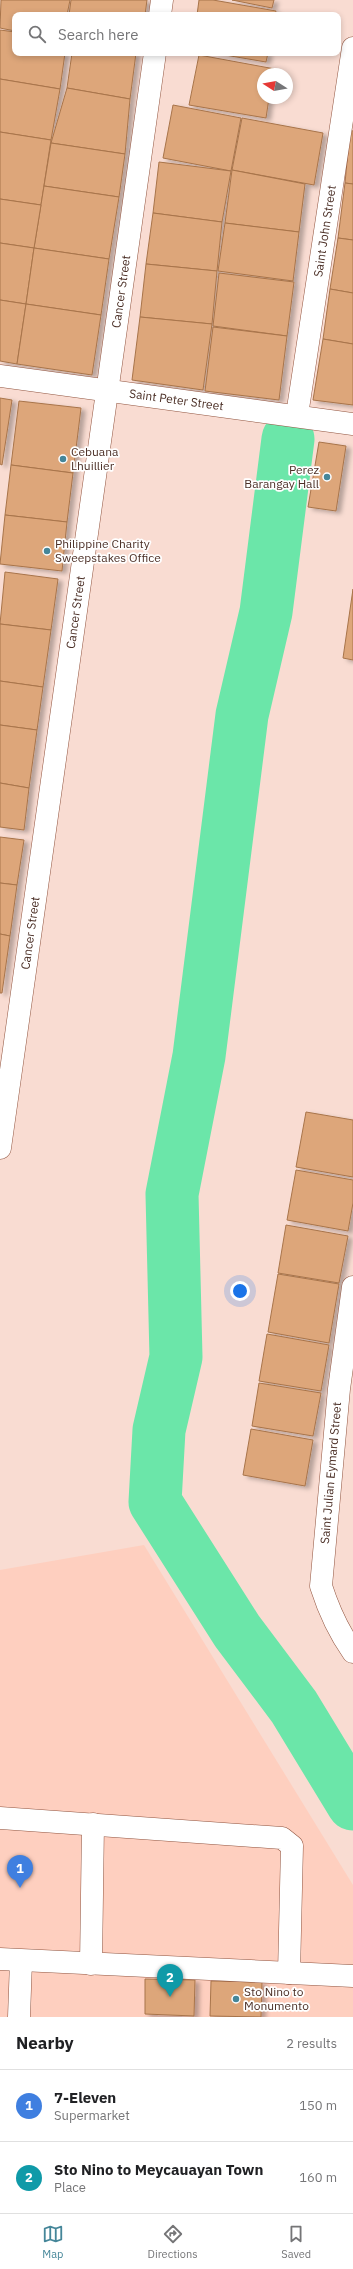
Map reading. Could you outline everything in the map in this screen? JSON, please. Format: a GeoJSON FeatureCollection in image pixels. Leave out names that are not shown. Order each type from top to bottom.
{"type":"FeatureCollection","features":[{"type":"Feature","properties":{"kind":"street"},"geometry":{"type":"LineString","coordinates":[[160,12],[162,0]]}},
{"type":"Feature","properties":{"kind":"street","name":"Saint John Street"},"geometry":{"type":"LineString","coordinates":[[297,415],[353,48]]}},
{"type":"Feature","properties":{"kind":"street","name":"Cancer Street"},"geometry":{"type":"LineString","coordinates":[[0,1148],[155,56]]}},
{"type":"Feature","properties":{"kind":"street","name":"Saint Peter Street"},"geometry":{"type":"LineString","coordinates":[[0,376],[108,392],[297,415],[353,424]]}},
{"type":"Feature","properties":{"kind":"street","name":"Saint Julian Eymard Street"},"geometry":{"type":"LineString","coordinates":[[353,1287],[346,1388],[321,1586],[338,1631],[353,1652]]}},
{"type":"Feature","properties":{"kind":"street"},"geometry":{"type":"LineString","coordinates":[[0,1818],[282,1838],[292,1846],[289,1973]]}},
{"type":"Feature","properties":{"kind":"street"},"geometry":{"type":"LineString","coordinates":[[91,1964],[93,1824]]}},
{"type":"Feature","properties":{"kind":"street"},"geometry":{"type":"LineString","coordinates":[[19,2017],[10,1960],[91,1964],[181,1974],[289,1973],[353,1976]]}},
{"type":"Feature","properties":{"kind":"shaded area"},"geometry":{"type":"Polygon","coordinates":[[[144,1545],[353,1885],[353,2017],[0,2017],[0,1570],[144,1545]]]}},
{"type":"Feature","properties":{"kind":"building"},"geometry":{"type":"Polygon","coordinates":[[[1,0],[70,0],[68,12],[12,12],[12,30],[0,28],[1,0]]]}},
{"type":"Feature","properties":{"kind":"building"},"geometry":{"type":"Polygon","coordinates":[[[71,0],[147,0],[145,12],[69,12],[71,0]]]}},
{"type":"Feature","properties":{"kind":"building"},"geometry":{"type":"Polygon","coordinates":[[[199,0],[213,0],[276,11],[276,12],[197,12],[199,0]]]}},
{"type":"Feature","properties":{"kind":"building"},"geometry":{"type":"Polygon","coordinates":[[[232,0],[274,0],[272,8],[232,0]]]}},
{"type":"Feature","properties":{"kind":"building"},"geometry":{"type":"Polygon","coordinates":[[[0,30],[12,32],[12,56],[65,56],[60,89],[0,79],[0,30]]]}},
{"type":"Feature","properties":{"kind":"building"},"geometry":{"type":"Polygon","coordinates":[[[72,56],[136,56],[130,99],[67,88],[72,56]]]}},
{"type":"Feature","properties":{"kind":"building"},"geometry":{"type":"Polygon","coordinates":[[[199,56],[270,68],[257,68],[257,104],[268,104],[266,118],[189,105],[199,56]]]}},
{"type":"Feature","properties":{"kind":"building"},"geometry":{"type":"Polygon","coordinates":[[[231,56],[267,56],[266,62],[231,56]]]}},
{"type":"Feature","properties":{"kind":"building"},"geometry":{"type":"Polygon","coordinates":[[[0,79],[60,89],[51,140],[0,132],[0,79]]]}},
{"type":"Feature","properties":{"kind":"building"},"geometry":{"type":"Polygon","coordinates":[[[67,88],[130,99],[125,154],[51,143],[67,88]]]}},
{"type":"Feature","properties":{"kind":"building"},"geometry":{"type":"Polygon","coordinates":[[[173,105],[241,118],[231,171],[163,158],[173,105]]]}},
{"type":"Feature","properties":{"kind":"building"},"geometry":{"type":"Polygon","coordinates":[[[242,118],[323,133],[314,185],[232,170],[242,118]]]}},
{"type":"Feature","properties":{"kind":"building"},"geometry":{"type":"Polygon","coordinates":[[[350,130],[353,131],[353,184],[345,183],[350,130]]]}},
{"type":"Feature","properties":{"kind":"building"},"geometry":{"type":"Polygon","coordinates":[[[0,132],[51,140],[41,205],[0,199],[0,132]]]}},
{"type":"Feature","properties":{"kind":"building"},"geometry":{"type":"Polygon","coordinates":[[[51,143],[125,154],[119,197],[44,186],[51,143]]]}},
{"type":"Feature","properties":{"kind":"building"},"geometry":{"type":"Polygon","coordinates":[[[159,162],[231,171],[222,222],[153,213],[159,162]]]}},
{"type":"Feature","properties":{"kind":"building"},"geometry":{"type":"Polygon","coordinates":[[[232,170],[305,184],[299,232],[225,223],[232,170]]]}},
{"type":"Feature","properties":{"kind":"building"},"geometry":{"type":"Polygon","coordinates":[[[345,183],[353,184],[353,240],[338,238],[345,183]]]}},
{"type":"Feature","properties":{"kind":"building"},"geometry":{"type":"Polygon","coordinates":[[[44,186],[119,197],[109,259],[34,248],[44,186]]]}},
{"type":"Feature","properties":{"kind":"building"},"geometry":{"type":"Polygon","coordinates":[[[0,199],[41,205],[34,248],[0,243],[0,199]]]}},
{"type":"Feature","properties":{"kind":"building"},"geometry":{"type":"Polygon","coordinates":[[[153,213],[222,222],[217,271],[146,264],[153,213]]]}},
{"type":"Feature","properties":{"kind":"building"},"geometry":{"type":"Polygon","coordinates":[[[225,223],[299,232],[293,281],[218,271],[225,223]]]}},
{"type":"Feature","properties":{"kind":"building"},"geometry":{"type":"Polygon","coordinates":[[[338,238],[353,240],[353,293],[330,289],[338,238]]]}},
{"type":"Feature","properties":{"kind":"building"},"geometry":{"type":"Polygon","coordinates":[[[0,243],[34,248],[26,304],[0,300],[0,243]]]}},
{"type":"Feature","properties":{"kind":"building"},"geometry":{"type":"Polygon","coordinates":[[[34,248],[109,259],[101,315],[26,304],[34,248]]]}},
{"type":"Feature","properties":{"kind":"building"},"geometry":{"type":"Polygon","coordinates":[[[146,264],[217,271],[212,324],[140,317],[146,264]]]}},
{"type":"Feature","properties":{"kind":"building"},"geometry":{"type":"Polygon","coordinates":[[[219,273],[294,282],[287,336],[213,326],[219,273]]]}},
{"type":"Feature","properties":{"kind":"building"},"geometry":{"type":"Polygon","coordinates":[[[330,289],[353,293],[353,344],[323,339],[330,289]]]}},
{"type":"Feature","properties":{"kind":"building"},"geometry":{"type":"Polygon","coordinates":[[[0,300],[26,304],[17,364],[0,361],[0,300]]]}},
{"type":"Feature","properties":{"kind":"building"},"geometry":{"type":"Polygon","coordinates":[[[26,304],[101,315],[92,375],[17,364],[26,304]]]}},
{"type":"Feature","properties":{"kind":"building"},"geometry":{"type":"Polygon","coordinates":[[[140,317],[212,324],[203,390],[132,380],[140,317]]]}},
{"type":"Feature","properties":{"kind":"building"},"geometry":{"type":"Polygon","coordinates":[[[213,327],[287,336],[279,400],[205,391],[213,327]]]}},
{"type":"Feature","properties":{"kind":"building"},"geometry":{"type":"Polygon","coordinates":[[[323,339],[353,344],[353,405],[313,400],[323,339]]]}},
{"type":"Feature","properties":{"kind":"building"},"geometry":{"type":"Polygon","coordinates":[[[0,398],[12,400],[2,465],[0,464],[0,398]]]}},
{"type":"Feature","properties":{"kind":"building"},"geometry":{"type":"Polygon","coordinates":[[[19,401],[81,408],[73,473],[11,465],[19,401]]]}},
{"type":"Feature","properties":{"kind":"building","name":"Perez Barangay Hall"},"geometry":{"type":"Polygon","coordinates":[[[319,442],[346,446],[336,511],[308,507],[319,442]]]}},
{"type":"Feature","properties":{"kind":"building"},"geometry":{"type":"Polygon","coordinates":[[[11,465],[73,473],[67,522],[5,515],[11,465]]]}},
{"type":"Feature","properties":{"kind":"building"},"geometry":{"type":"Polygon","coordinates":[[[5,515],[67,522],[62,571],[0,564],[5,515]]]}},
{"type":"Feature","properties":{"kind":"building"},"geometry":{"type":"Polygon","coordinates":[[[5,572],[58,579],[51,630],[0,624],[5,572]]]}},
{"type":"Feature","properties":{"kind":"building"},"geometry":{"type":"Polygon","coordinates":[[[353,589],[353,660],[343,658],[353,589]]]}},
{"type":"Feature","properties":{"kind":"building"},"geometry":{"type":"Polygon","coordinates":[[[0,624],[51,630],[43,687],[0,681],[0,624]]]}},
{"type":"Feature","properties":{"kind":"building"},"geometry":{"type":"Polygon","coordinates":[[[0,681],[43,687],[37,730],[0,725],[0,681]]]}},
{"type":"Feature","properties":{"kind":"building"},"geometry":{"type":"Polygon","coordinates":[[[0,725],[37,730],[29,788],[0,783],[0,725]]]}},
{"type":"Feature","properties":{"kind":"building"},"geometry":{"type":"Polygon","coordinates":[[[0,783],[29,788],[24,830],[0,827],[0,783]]]}},
{"type":"Feature","properties":{"kind":"building"},"geometry":{"type":"Polygon","coordinates":[[[0,837],[24,840],[17,885],[0,883],[0,837]]]}},
{"type":"Feature","properties":{"kind":"building"},"geometry":{"type":"Polygon","coordinates":[[[0,883],[17,885],[10,936],[0,934],[0,883]]]}},
{"type":"Feature","properties":{"kind":"building"},"geometry":{"type":"Polygon","coordinates":[[[0,934],[10,936],[2,993],[0,993],[0,934]]]}},
{"type":"Feature","properties":{"kind":"building"},"geometry":{"type":"Polygon","coordinates":[[[306,1112],[353,1120],[353,1177],[296,1167],[306,1112]]]}},
{"type":"Feature","properties":{"kind":"building"},"geometry":{"type":"Polygon","coordinates":[[[296,1170],[353,1180],[353,1203],[348,1231],[287,1220],[296,1170]]]}},
{"type":"Feature","properties":{"kind":"building"},"geometry":{"type":"Polygon","coordinates":[[[286,1225],[348,1236],[339,1283],[278,1273],[286,1225]]]}},
{"type":"Feature","properties":{"kind":"building"},"geometry":{"type":"Polygon","coordinates":[[[278,1274],[339,1284],[329,1343],[268,1332],[278,1274]]]}},
{"type":"Feature","properties":{"kind":"building"},"geometry":{"type":"Polygon","coordinates":[[[267,1334],[329,1345],[321,1391],[259,1381],[267,1334]]]}},
{"type":"Feature","properties":{"kind":"building"},"geometry":{"type":"Polygon","coordinates":[[[259,1383],[321,1393],[313,1436],[252,1426],[259,1383]]]}},
{"type":"Feature","properties":{"kind":"building"},"geometry":{"type":"Polygon","coordinates":[[[251,1429],[313,1440],[305,1486],[243,1475],[251,1429]]]}},
{"type":"Feature","properties":{"kind":"building"},"geometry":{"type":"Polygon","coordinates":[[[145,1979],[195,1980],[194,2016],[145,2014],[145,1979]]]}},
{"type":"Feature","properties":{"kind":"building","name":"Sto Nino to Monumento"},"geometry":{"type":"Polygon","coordinates":[[[211,1981],[262,1982],[261,2017],[210,2016],[211,1981]]]}},
{"type":"Feature","properties":{"kind":"waterway"},"geometry":{"type":"LineString","coordinates":[[288,439],[266,612],[242,715],[199,1056],[172,1194],[176,1357],[159,1430],[155,1502],[237,1631],[294,1707],[353,1804]]}},
{"type":"Feature","properties":{"kind":"place","name":"Cebuana Lhuillier"},"geometry":{"type":"Point","coordinates":[63,459]}},
{"type":"Feature","properties":{"kind":"place","name":"Perez Barangay Hall"},"geometry":{"type":"Point","coordinates":[327,477]}},
{"type":"Feature","properties":{"kind":"place","name":"Philippine Charity Sweepstakes Office"},"geometry":{"type":"Point","coordinates":[47,551]}},
{"type":"Feature","properties":{"kind":"place","name":"7-Eleven"},"geometry":{"type":"Point","coordinates":[20,1888]}},
{"type":"Feature","properties":{"kind":"place","name":"Sto Nino to Meycauayan Town"},"geometry":{"type":"Point","coordinates":[170,1997]}},
{"type":"Feature","properties":{"kind":"place","name":"Sto Nino to Monumento"},"geometry":{"type":"Point","coordinates":[236,1999]}}]}
